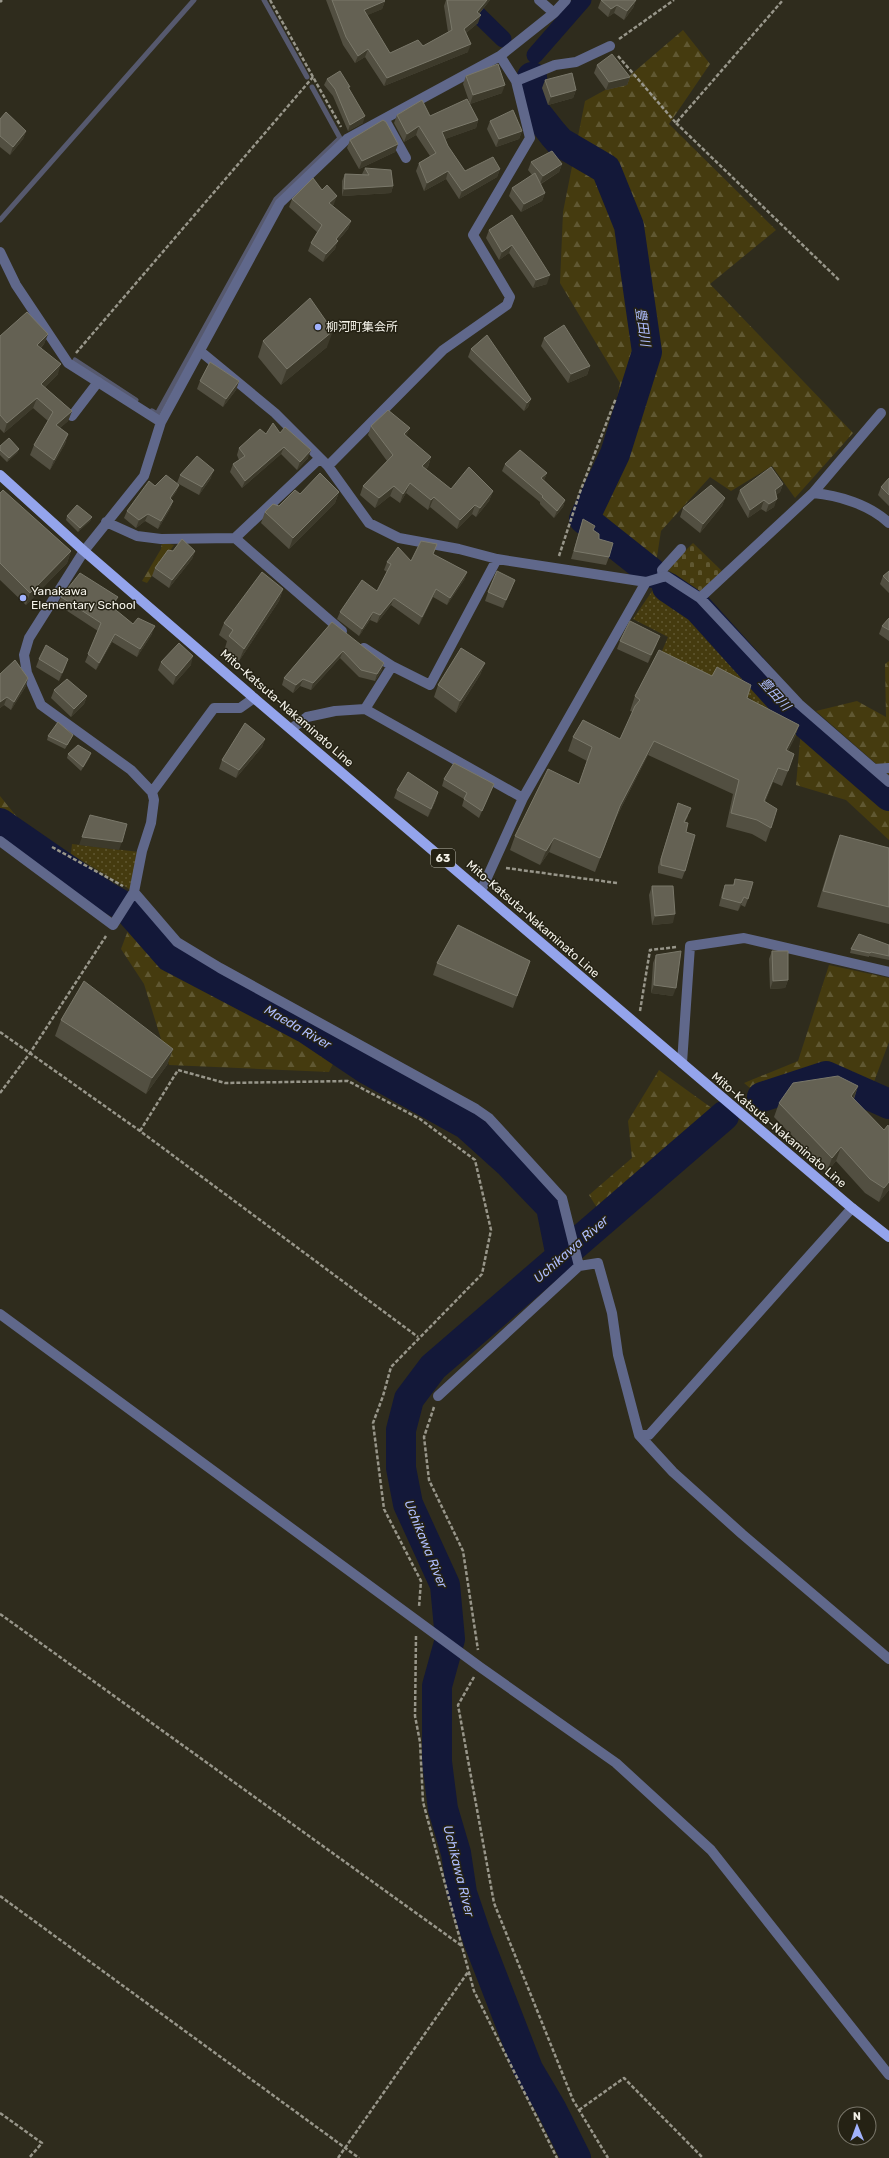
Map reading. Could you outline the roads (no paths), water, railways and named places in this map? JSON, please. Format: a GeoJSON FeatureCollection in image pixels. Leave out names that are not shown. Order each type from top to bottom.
{"type":"FeatureCollection","features":[{"type":"Feature","properties":{"kind":"main road","name":"Mito-Katsuta-Nakaminato Line"},"geometry":{"type":"LineString","coordinates":[[0,475],[84,551],[254,698],[852,1208],[889,1237]]}},
{"type":"Feature","properties":{"kind":"street"},"geometry":{"type":"LineString","coordinates":[[539,0],[554,13]]}},
{"type":"Feature","properties":{"kind":"street"},"geometry":{"type":"LineString","coordinates":[[0,841],[113,925],[134,892],[142,852],[151,823],[154,800],[152,792],[131,770],[41,705],[27,673],[24,655],[29,638],[84,551],[144,476],[161,422],[280,203],[347,138],[500,56],[554,13],[566,0]]}},
{"type":"Feature","properties":{"kind":"street"},"geometry":{"type":"LineString","coordinates":[[516,81],[555,65],[576,62],[610,46]]}},
{"type":"Feature","properties":{"kind":"street"},"geometry":{"type":"LineString","coordinates":[[328,466],[443,350],[507,305],[510,296],[472,234],[530,138],[516,81],[500,56]]}},
{"type":"Feature","properties":{"kind":"street"},"geometry":{"type":"LineString","coordinates":[[384,118],[406,158]]}},
{"type":"Feature","properties":{"kind":"street"},"geometry":{"type":"LineString","coordinates":[[0,252],[16,285],[68,362],[161,422]]}},
{"type":"Feature","properties":{"kind":"street"},"geometry":{"type":"LineString","coordinates":[[200,351],[275,413],[328,466],[368,523],[399,538],[459,549],[497,559],[646,582],[666,576],[700,598],[799,704],[889,782]]}},
{"type":"Feature","properties":{"kind":"street"},"geometry":{"type":"LineString","coordinates":[[72,416],[98,382]]}},
{"type":"Feature","properties":{"kind":"street"},"geometry":{"type":"LineString","coordinates":[[700,598],[812,493],[881,413]]}},
{"type":"Feature","properties":{"kind":"street"},"geometry":{"type":"LineString","coordinates":[[235,538],[320,458]]}},
{"type":"Feature","properties":{"kind":"street"},"geometry":{"type":"LineString","coordinates":[[812,493],[829,494],[879,512],[889,523]]}},
{"type":"Feature","properties":{"kind":"street"},"geometry":{"type":"LineString","coordinates":[[106,522],[137,536],[161,539],[235,538],[323,616],[359,645],[392,666],[430,685],[497,559]]}},
{"type":"Feature","properties":{"kind":"street"},"geometry":{"type":"LineString","coordinates":[[663,577],[662,570],[681,548]]}},
{"type":"Feature","properties":{"kind":"street"},"geometry":{"type":"LineString","coordinates":[[481,891],[524,798],[646,582]]}},
{"type":"Feature","properties":{"kind":"street"},"geometry":{"type":"LineString","coordinates":[[365,709],[392,666]]}},
{"type":"Feature","properties":{"kind":"street"},"geometry":{"type":"LineString","coordinates":[[152,792],[214,708],[240,708],[254,698]]}},
{"type":"Feature","properties":{"kind":"street"},"geometry":{"type":"LineString","coordinates":[[291,729],[307,717],[335,711],[365,709],[524,798]]}},
{"type":"Feature","properties":{"kind":"street"},"geometry":{"type":"LineString","coordinates":[[874,769],[889,768]]}},
{"type":"Feature","properties":{"kind":"street"},"geometry":{"type":"LineString","coordinates":[[134,892],[177,942],[220,968],[476,1109],[489,1118],[562,1198],[567,1223],[579,1266]]}},
{"type":"Feature","properties":{"kind":"street"},"geometry":{"type":"LineString","coordinates":[[682,1063],[690,946],[744,938],[889,972]]}},
{"type":"Feature","properties":{"kind":"street"},"geometry":{"type":"LineString","coordinates":[[639,1435],[649,1435],[852,1208]]}},
{"type":"Feature","properties":{"kind":"street"},"geometry":{"type":"LineString","coordinates":[[438,1396],[579,1266],[598,1263],[612,1314],[618,1355],[639,1435],[673,1472],[742,1534],[889,1659]]}},
{"type":"Feature","properties":{"kind":"street"},"geometry":{"type":"LineString","coordinates":[[0,1314],[480,1667],[616,1763],[711,1850],[889,2075]]}},
{"type":"Feature","properties":{"kind":"waterway"},"geometry":{"type":"LineString","coordinates":[[0,220],[194,0]]}},
{"type":"Feature","properties":{"kind":"waterway"},"geometry":{"type":"LineString","coordinates":[[264,0],[307,77]]}},
{"type":"Feature","properties":{"kind":"waterway"},"geometry":{"type":"LineString","coordinates":[[463,0],[503,39]]}},
{"type":"Feature","properties":{"kind":"waterway"},"geometry":{"type":"LineString","coordinates":[[535,55],[583,0]]}},
{"type":"Feature","properties":{"kind":"waterway","name":"豊田川"},"geometry":{"type":"LineString","coordinates":[[532,77],[534,110],[560,142],[606,169],[629,226],[647,352],[615,454],[584,519],[652,573]]}},
{"type":"Feature","properties":{"kind":"waterway"},"geometry":{"type":"LineString","coordinates":[[152,411],[157,414],[276,199],[340,138],[312,87]]}},
{"type":"Feature","properties":{"kind":"waterway"},"geometry":{"type":"LineString","coordinates":[[75,360],[136,400]]}},
{"type":"Feature","properties":{"kind":"waterway","name":"豊田川"},"geometry":{"type":"LineString","coordinates":[[667,587],[698,608],[790,710],[889,796]]}},
{"type":"Feature","properties":{"kind":"waterway","name":"Maeda River"},"geometry":{"type":"LineString","coordinates":[[0,823],[107,897],[127,908],[170,957],[307,1029],[368,1070],[467,1125],[508,1162],[551,1207],[561,1257]]}},
{"type":"Feature","properties":{"kind":"waterway"},"geometry":{"type":"LineString","coordinates":[[762,1097],[826,1076],[889,1104]]}},
{"type":"Feature","properties":{"kind":"waterway","name":"Uchikawa River"},"geometry":{"type":"LineString","coordinates":[[576,2158],[551,2108],[528,2069],[478,1940],[462,1893],[456,1853],[443,1809],[437,1762],[437,1686],[450,1639],[445,1585],[408,1504],[401,1468],[401,1430],[409,1399],[433,1367],[724,1116]]}},
{"type":"Feature","properties":{"kind":"place","name":"柳河町集会所"},"geometry":{"type":"Point","coordinates":[318,327]}},
{"type":"Feature","properties":{"kind":"place","name":"Yanakawa Elementary School"},"geometry":{"type":"Point","coordinates":[23,598]}}]}
